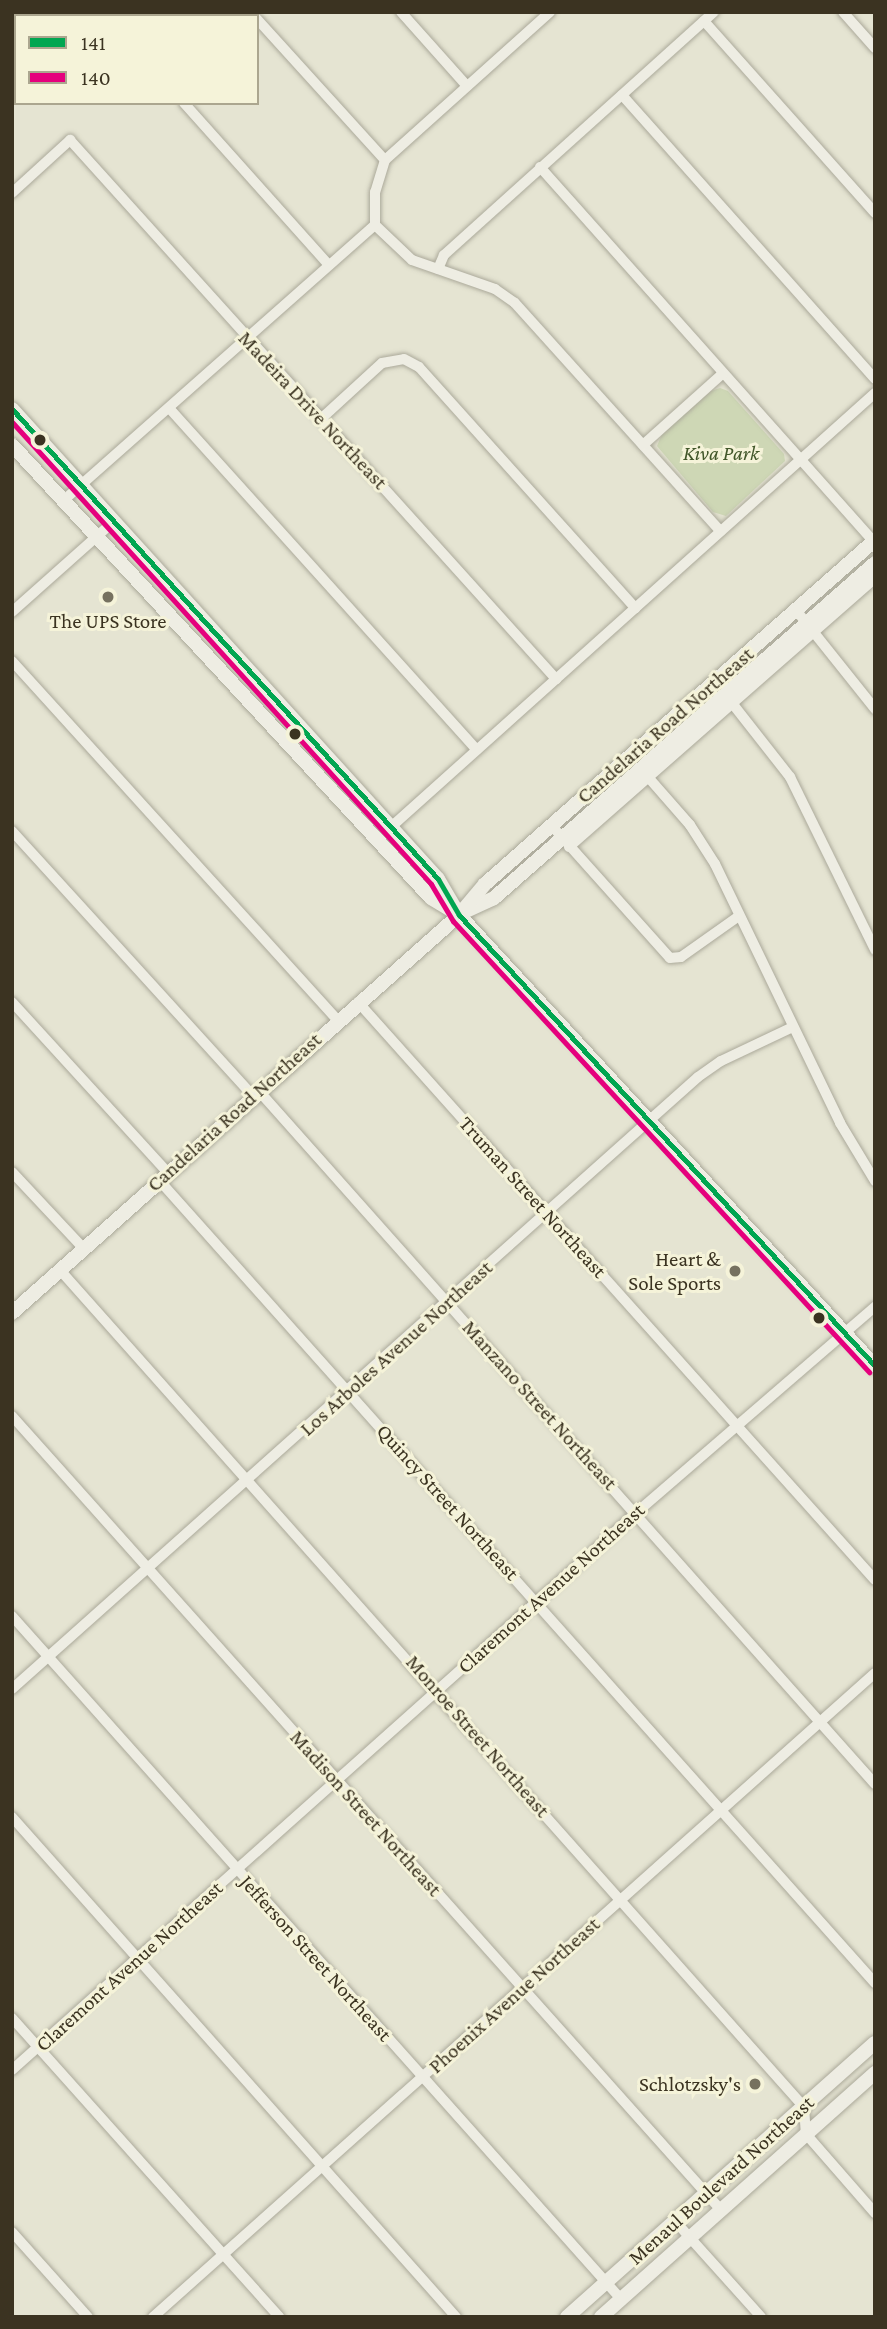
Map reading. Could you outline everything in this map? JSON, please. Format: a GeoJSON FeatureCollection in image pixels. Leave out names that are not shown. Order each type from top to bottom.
{"type":"FeatureCollection","features":[{"type":"Feature","properties":{"kind":"main road"},"geometry":{"type":"LineString","coordinates":[[12,409],[438,879],[459,915],[875,1366]]}},
{"type":"Feature","properties":{"kind":"main road"},"geometry":{"type":"LineString","coordinates":[[12,445],[431,898],[459,915]]}},
{"type":"Feature","properties":{"kind":"main road","name":"Candelaria Road Northeast"},"geometry":{"type":"LineString","coordinates":[[12,1313],[358,1002],[459,915],[485,884],[874,541]]}},
{"type":"Feature","properties":{"kind":"main road","name":"Candelaria Road Northeast"},"geometry":{"type":"LineString","coordinates":[[459,915],[494,898],[565,843],[811,627],[875,563]]}},
{"type":"Feature","properties":{"kind":"main road"},"geometry":{"type":"LineString","coordinates":[[305,764],[335,783],[373,825],[391,827]]}},
{"type":"Feature","properties":{"kind":"main road","name":"Menaul Boulevard Northeast"},"geometry":{"type":"LineString","coordinates":[[567,2317],[875,2043]]}},
{"type":"Feature","properties":{"kind":"main road","name":"Menaul Boulevard Northeast"},"geometry":{"type":"LineString","coordinates":[[601,2317],[875,2073]]}},
{"type":"Feature","properties":{"kind":"street"},"geometry":{"type":"LineString","coordinates":[[401,12],[467,86]]}},
{"type":"Feature","properties":{"kind":"street"},"geometry":{"type":"LineString","coordinates":[[438,269],[444,254],[714,12]]}},
{"type":"Feature","properties":{"kind":"street"},"geometry":{"type":"LineString","coordinates":[[843,12],[875,48]]}},
{"type":"Feature","properties":{"kind":"street"},"geometry":{"type":"LineString","coordinates":[[549,13],[384,160],[375,192],[375,225],[396,249],[438,269],[495,289],[515,303],[720,531]]}},
{"type":"Feature","properties":{"kind":"street"},"geometry":{"type":"LineString","coordinates":[[704,21],[875,213]]}},
{"type":"Feature","properties":{"kind":"street"},"geometry":{"type":"LineString","coordinates":[[259,22],[384,160]]}},
{"type":"Feature","properties":{"kind":"street"},"geometry":{"type":"LineString","coordinates":[[622,95],[875,379]]}},
{"type":"Feature","properties":{"kind":"street"},"geometry":{"type":"LineString","coordinates":[[186,105],[329,265]]}},
{"type":"Feature","properties":{"kind":"street","name":"Madeira Drive Northeast"},"geometry":{"type":"LineString","coordinates":[[12,193],[70,140],[248,338],[323,417],[556,679]]}},
{"type":"Feature","properties":{"kind":"street"},"geometry":{"type":"LineString","coordinates":[[540,167],[722,374],[874,541]]}},
{"type":"Feature","properties":{"kind":"street"},"geometry":{"type":"LineString","coordinates":[[64,500],[375,225]]}},
{"type":"Feature","properties":{"kind":"street"},"geometry":{"type":"LineString","coordinates":[[323,417],[382,363],[404,359],[419,367],[635,608]]}},
{"type":"Feature","properties":{"kind":"street"},"geometry":{"type":"LineString","coordinates":[[643,445],[722,374]]}},
{"type":"Feature","properties":{"kind":"street"},"geometry":{"type":"LineString","coordinates":[[391,827],[875,393]]}},
{"type":"Feature","properties":{"kind":"street"},"geometry":{"type":"LineString","coordinates":[[169,408],[477,750]]}},
{"type":"Feature","properties":{"kind":"street"},"geometry":{"type":"LineString","coordinates":[[12,612],[114,521]]}},
{"type":"Feature","properties":{"kind":"street"},"geometry":{"type":"LineString","coordinates":[[565,843],[648,777],[732,703],[811,627],[875,578]]}},
{"type":"Feature","properties":{"kind":"street"},"geometry":{"type":"LineString","coordinates":[[796,610],[875,709]]}},
{"type":"Feature","properties":{"kind":"street"},"geometry":{"type":"LineString","coordinates":[[12,661],[338,1020]]}},
{"type":"Feature","properties":{"kind":"street"},"geometry":{"type":"LineString","coordinates":[[732,703],[786,770],[875,950]]}},
{"type":"Feature","properties":{"kind":"street"},"geometry":{"type":"LineString","coordinates":[[648,777],[698,836],[840,1123],[875,1181]]}},
{"type":"Feature","properties":{"kind":"street"},"geometry":{"type":"LineString","coordinates":[[551,825],[670,958],[681,957],[738,916]]}},
{"type":"Feature","properties":{"kind":"street","name":"Manzano Street Northeast"},"geometry":{"type":"LineString","coordinates":[[12,831],[448,1301],[875,1784]]}},
{"type":"Feature","properties":{"kind":"street","name":"Quincy Street Northeast"},"geometry":{"type":"LineString","coordinates":[[12,1002],[348,1391],[875,1983]]}},
{"type":"Feature","properties":{"kind":"street","name":"Truman Street Northeast"},"geometry":{"type":"LineString","coordinates":[[358,1002],[875,1580]]}},
{"type":"Feature","properties":{"kind":"street","name":"Los Arboles Avenue Northeast"},"geometry":{"type":"LineString","coordinates":[[12,1689],[708,1068],[793,1027]]}},
{"type":"Feature","properties":{"kind":"street"},"geometry":{"type":"LineString","coordinates":[[12,1172],[83,1248]]}},
{"type":"Feature","properties":{"kind":"street","name":"Monroe Street Northeast"},"geometry":{"type":"LineString","coordinates":[[60,1269],[438,1690],[804,2107]]}},
{"type":"Feature","properties":{"kind":"street","name":"Claremont Avenue Northeast"},"geometry":{"type":"LineString","coordinates":[[12,2070],[736,1424],[842,1331],[875,1307]]}},
{"type":"Feature","properties":{"kind":"street","name":"Madison Street Northeast"},"geometry":{"type":"LineString","coordinates":[[12,1416],[720,2210]]}},
{"type":"Feature","properties":{"kind":"street","name":"Jefferson Street Northeast"},"geometry":{"type":"LineString","coordinates":[[12,1616],[621,2299]]}},
{"type":"Feature","properties":{"kind":"street","name":"Phoenix Avenue Northeast"},"geometry":{"type":"LineString","coordinates":[[153,2317],[875,1673]]}},
{"type":"Feature","properties":{"kind":"street"},"geometry":{"type":"LineString","coordinates":[[12,1817],[456,2317]]}},
{"type":"Feature","properties":{"kind":"street"},"geometry":{"type":"LineString","coordinates":[[12,2018],[279,2317]]}},
{"type":"Feature","properties":{"kind":"street"},"geometry":{"type":"LineString","coordinates":[[804,2107],[806,2134],[875,2213]]}},
{"type":"Feature","properties":{"kind":"street"},"geometry":{"type":"LineString","coordinates":[[675,2221],[761,2317]]}},
{"type":"Feature","properties":{"kind":"street"},"geometry":{"type":"LineString","coordinates":[[12,2232],[88,2317]]}},
{"type":"Feature","properties":{"kind":"green space","name":"Kiva Park"},"geometry":{"type":"Polygon","coordinates":[[[720,388],[728,391],[784,454],[785,461],[726,516],[713,512],[657,446],[662,434],[711,391],[720,388]]]}},
{"type":"Feature","properties":{"kind":"transit line","name":"141"},"geometry":{"type":"LineString","coordinates":[[12,409],[438,879],[459,915],[875,1366]]}},
{"type":"Feature","properties":{"kind":"transit line","name":"140"},"geometry":{"type":"LineString","coordinates":[[12,422],[431,884],[453,921],[869,1372]]}},
{"type":"Feature","properties":{"kind":"place","name":"The UPS Store"},"geometry":{"type":"Point","coordinates":[108,597]}},
{"type":"Feature","properties":{"kind":"place","name":"Heart & Sole Sports"},"geometry":{"type":"Point","coordinates":[735,1271]}},
{"type":"Feature","properties":{"kind":"place","name":"Schlotzsky's"},"geometry":{"type":"Point","coordinates":[755,2084]}}]}
